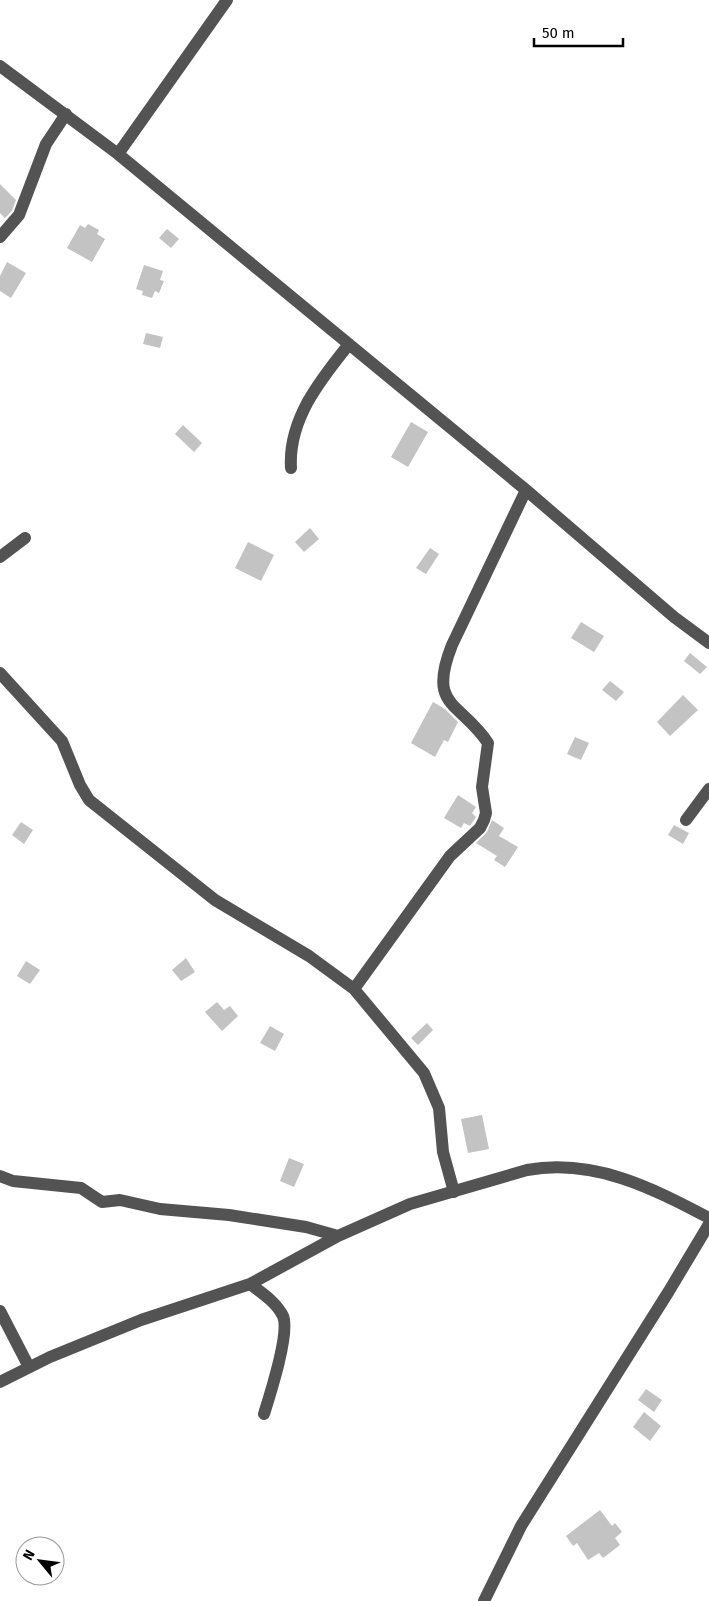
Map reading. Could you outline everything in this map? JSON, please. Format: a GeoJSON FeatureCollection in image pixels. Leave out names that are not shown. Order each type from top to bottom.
{"type":"FeatureCollection","features":[{"type":"Feature","properties":{"kind":"street"},"geometry":{"type":"LineString","coordinates":[[118,154],[226,0]]}},
{"type":"Feature","properties":{"kind":"street"},"geometry":{"type":"LineString","coordinates":[[0,66],[118,154],[526,490],[674,617],[709,643]]}},
{"type":"Feature","properties":{"kind":"street"},"geometry":{"type":"LineString","coordinates":[[0,237],[19,215],[46,144],[66,114]]}},
{"type":"Feature","properties":{"kind":"street"},"geometry":{"type":"LineString","coordinates":[[291,468],[290,456],[294,435],[303,411],[322,377],[349,344]]}},
{"type":"Feature","properties":{"kind":"street"},"geometry":{"type":"LineString","coordinates":[[354,989],[450,856],[480,828],[484,820],[486,813],[482,787],[488,743],[482,734],[449,702],[445,695],[444,666],[452,645],[526,490]]}},
{"type":"Feature","properties":{"kind":"street"},"geometry":{"type":"LineString","coordinates":[[0,557],[25,538]]}},
{"type":"Feature","properties":{"kind":"street"},"geometry":{"type":"LineString","coordinates":[[0,673],[62,741],[80,785],[89,800],[215,900],[309,956],[354,989],[424,1073],[439,1108],[443,1152],[454,1192]]}},
{"type":"Feature","properties":{"kind":"street"},"geometry":{"type":"LineString","coordinates":[[686,820],[709,789]]}},
{"type":"Feature","properties":{"kind":"street"},"geometry":{"type":"LineString","coordinates":[[0,1382],[29,1367],[141,1320],[250,1284],[338,1236],[410,1204],[543,1167],[591,1170],[626,1178],[652,1188],[709,1218]]}},
{"type":"Feature","properties":{"kind":"street"},"geometry":{"type":"LineString","coordinates":[[0,1176],[13,1181],[81,1188],[102,1202],[120,1200],[160,1209],[228,1215],[306,1228],[338,1236]]}},
{"type":"Feature","properties":{"kind":"street"},"geometry":{"type":"LineString","coordinates":[[484,1601],[521,1526],[709,1224]]}},
{"type":"Feature","properties":{"kind":"street"},"geometry":{"type":"LineString","coordinates":[[250,1284],[274,1304],[284,1317],[283,1343],[264,1414]]}},
{"type":"Feature","properties":{"kind":"street"},"geometry":{"type":"LineString","coordinates":[[0,1311],[29,1367]]}},
{"type":"Feature","properties":{"kind":"building"},"geometry":{"type":"Polygon","coordinates":[[[0,184],[16,200],[12,211],[5,218],[0,213],[0,184]]]}},
{"type":"Feature","properties":{"kind":"building"},"geometry":{"type":"Polygon","coordinates":[[[88,224],[99,230],[97,234],[105,239],[92,262],[67,248],[80,225],[85,228],[88,224]]]}},
{"type":"Feature","properties":{"kind":"building"},"geometry":{"type":"Polygon","coordinates":[[[167,229],[179,239],[171,248],[159,238],[167,229]]]}},
{"type":"Feature","properties":{"kind":"building"},"geometry":{"type":"Polygon","coordinates":[[[7,262],[26,273],[11,298],[0,291],[0,276],[7,262]]]}},
{"type":"Feature","properties":{"kind":"building"},"geometry":{"type":"Polygon","coordinates":[[[144,265],[163,271],[160,280],[164,281],[159,293],[155,291],[152,298],[142,295],[143,291],[136,289],[144,265]]]}},
{"type":"Feature","properties":{"kind":"building"},"geometry":{"type":"Polygon","coordinates":[[[146,333],[163,337],[160,348],[143,344],[146,333]]]}},
{"type":"Feature","properties":{"kind":"building"},"geometry":{"type":"Polygon","coordinates":[[[411,422],[428,432],[408,467],[391,457],[411,422]]]}},
{"type":"Feature","properties":{"kind":"building"},"geometry":{"type":"Polygon","coordinates":[[[183,425],[202,443],[194,452],[175,434],[183,425]]]}},
{"type":"Feature","properties":{"kind":"building"},"geometry":{"type":"Polygon","coordinates":[[[310,528],[319,539],[304,552],[295,542],[310,528]]]}},
{"type":"Feature","properties":{"kind":"building"},"geometry":{"type":"Polygon","coordinates":[[[248,542],[274,555],[261,581],[235,568],[248,542]]]}},
{"type":"Feature","properties":{"kind":"building"},"geometry":{"type":"Polygon","coordinates":[[[430,548],[439,554],[426,574],[416,568],[430,548]]]}},
{"type":"Feature","properties":{"kind":"building"},"geometry":{"type":"Polygon","coordinates":[[[581,622],[604,636],[594,652],[571,638],[581,622]]]}},
{"type":"Feature","properties":{"kind":"building"},"geometry":{"type":"Polygon","coordinates":[[[690,653],[707,667],[700,674],[684,661],[690,653]]]}},
{"type":"Feature","properties":{"kind":"building"},"geometry":{"type":"Polygon","coordinates":[[[610,681],[624,692],[616,701],[602,690],[610,681]]]}},
{"type":"Feature","properties":{"kind":"building"},"geometry":{"type":"Polygon","coordinates":[[[683,695],[698,710],[670,736],[657,722],[683,695]]]}},
{"type":"Feature","properties":{"kind":"building"},"geometry":{"type":"Polygon","coordinates":[[[433,702],[445,709],[458,722],[448,742],[444,740],[435,757],[411,743],[433,702]]]}},
{"type":"Feature","properties":{"kind":"building"},"geometry":{"type":"Polygon","coordinates":[[[575,737],[589,743],[581,760],[567,754],[575,737]]]}},
{"type":"Feature","properties":{"kind":"building"},"geometry":{"type":"Polygon","coordinates":[[[458,795],[476,807],[472,813],[476,817],[470,826],[464,823],[461,828],[444,818],[458,795]]]}},
{"type":"Feature","properties":{"kind":"building"},"geometry":{"type":"Polygon","coordinates":[[[492,820],[504,828],[499,836],[518,847],[505,867],[494,860],[497,856],[476,843],[487,832],[492,820]]]}},
{"type":"Feature","properties":{"kind":"building"},"geometry":{"type":"Polygon","coordinates":[[[21,822],[33,830],[24,844],[12,835],[21,822]]]}},
{"type":"Feature","properties":{"kind":"building"},"geometry":{"type":"Polygon","coordinates":[[[674,825],[689,833],[683,844],[668,835],[674,825]]]}},
{"type":"Feature","properties":{"kind":"building"},"geometry":{"type":"Polygon","coordinates":[[[186,958],[195,972],[181,981],[172,970],[186,958]]]}},
{"type":"Feature","properties":{"kind":"building"},"geometry":{"type":"Polygon","coordinates":[[[26,961],[40,970],[30,984],[17,976],[26,961]]]}},
{"type":"Feature","properties":{"kind":"building"},"geometry":{"type":"Polygon","coordinates":[[[217,1002],[224,1010],[230,1006],[238,1016],[222,1031],[205,1012],[217,1002]]]}},
{"type":"Feature","properties":{"kind":"building"},"geometry":{"type":"Polygon","coordinates":[[[427,1023],[433,1030],[418,1045],[411,1038],[427,1023]]]}},
{"type":"Feature","properties":{"kind":"building"},"geometry":{"type":"Polygon","coordinates":[[[270,1026],[284,1034],[275,1051],[260,1043],[270,1026]]]}},
{"type":"Feature","properties":{"kind":"building"},"geometry":{"type":"Polygon","coordinates":[[[482,1115],[489,1149],[468,1153],[461,1119],[482,1115]]]}},
{"type":"Feature","properties":{"kind":"building"},"geometry":{"type":"Polygon","coordinates":[[[289,1158],[304,1164],[294,1187],[280,1181],[289,1158]]]}},
{"type":"Feature","properties":{"kind":"building"},"geometry":{"type":"Polygon","coordinates":[[[646,1389],[662,1400],[654,1412],[638,1400],[646,1389]]]}},
{"type":"Feature","properties":{"kind":"building"},"geometry":{"type":"Polygon","coordinates":[[[644,1412],[661,1426],[650,1441],[633,1427],[644,1412]]]}},
{"type":"Feature","properties":{"kind":"building"},"geometry":{"type":"Polygon","coordinates":[[[600,1510],[612,1526],[615,1523],[622,1532],[615,1538],[620,1545],[603,1558],[599,1553],[588,1560],[577,1543],[573,1546],[566,1536],[600,1510]]]}}]}
